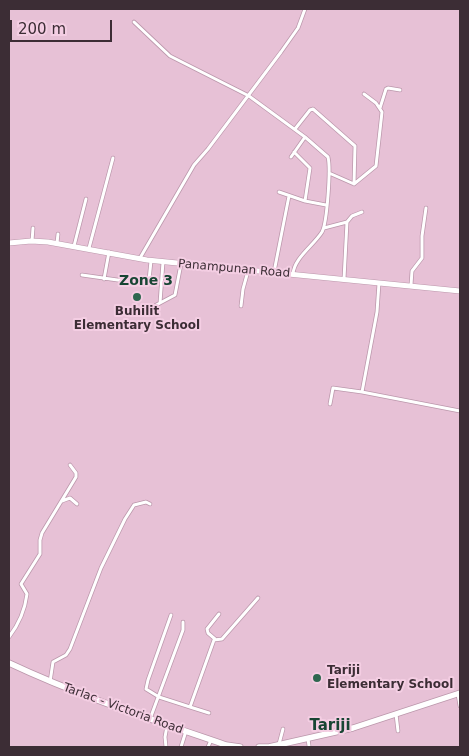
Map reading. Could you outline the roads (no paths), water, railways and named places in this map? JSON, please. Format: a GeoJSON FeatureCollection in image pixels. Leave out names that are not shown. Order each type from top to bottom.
{"type":"FeatureCollection","features":[{"type":"Feature","properties":{"kind":"main road","name":"Tarlac - Victoria Road"},"geometry":{"type":"LineString","coordinates":[[9,663],[50,682],[150,719],[211,740],[240,747]]}},
{"type":"Feature","properties":{"kind":"main road"},"geometry":{"type":"LineString","coordinates":[[259,747],[278,745],[353,728],[459,694]]}},
{"type":"Feature","properties":{"kind":"street"},"geometry":{"type":"LineString","coordinates":[[140,259],[194,165],[249,96],[298,28],[305,9]]}},
{"type":"Feature","properties":{"kind":"street"},"geometry":{"type":"LineString","coordinates":[[134,22],[162,50],[176,60],[249,96],[295,129],[328,157],[330,173],[324,228],[296,264],[293,274]]}},
{"type":"Feature","properties":{"kind":"street"},"geometry":{"type":"LineString","coordinates":[[354,184],[374,168],[378,162],[382,117],[380,109],[386,89],[400,90]]}},
{"type":"Feature","properties":{"kind":"street"},"geometry":{"type":"LineString","coordinates":[[364,94],[380,109]]}},
{"type":"Feature","properties":{"kind":"street"},"geometry":{"type":"LineString","coordinates":[[295,129],[310,110],[313,109],[350,140],[356,149],[354,184]]}},
{"type":"Feature","properties":{"kind":"street"},"geometry":{"type":"LineString","coordinates":[[291,157],[305,137]]}},
{"type":"Feature","properties":{"kind":"street"},"geometry":{"type":"LineString","coordinates":[[294,152],[310,168],[305,201]]}},
{"type":"Feature","properties":{"kind":"street"},"geometry":{"type":"LineString","coordinates":[[89,248],[113,158]]}},
{"type":"Feature","properties":{"kind":"street"},"geometry":{"type":"LineString","coordinates":[[330,173],[354,184]]}},
{"type":"Feature","properties":{"kind":"street"},"geometry":{"type":"LineString","coordinates":[[279,192],[305,201],[326,205]]}},
{"type":"Feature","properties":{"kind":"street"},"geometry":{"type":"LineString","coordinates":[[274,272],[290,196]]}},
{"type":"Feature","properties":{"kind":"street"},"geometry":{"type":"LineString","coordinates":[[74,246],[86,199]]}},
{"type":"Feature","properties":{"kind":"street"},"geometry":{"type":"LineString","coordinates":[[411,285],[412,271],[422,258],[422,236],[426,208]]}},
{"type":"Feature","properties":{"kind":"street"},"geometry":{"type":"LineString","coordinates":[[324,228],[347,222],[352,216],[362,212]]}},
{"type":"Feature","properties":{"kind":"street"},"geometry":{"type":"LineString","coordinates":[[344,279],[347,222]]}},
{"type":"Feature","properties":{"kind":"street"},"geometry":{"type":"LineString","coordinates":[[32,241],[33,228]]}},
{"type":"Feature","properties":{"kind":"street"},"geometry":{"type":"LineString","coordinates":[[57,243],[58,234]]}},
{"type":"Feature","properties":{"kind":"street","name":"Panampunan Road"},"geometry":{"type":"LineString","coordinates":[[9,243],[32,241],[57,243],[163,262],[460,291]]}},
{"type":"Feature","properties":{"kind":"street"},"geometry":{"type":"LineString","coordinates":[[104,278],[109,252]]}},
{"type":"Feature","properties":{"kind":"street"},"geometry":{"type":"LineString","coordinates":[[82,275],[146,284],[149,280],[152,260]]}},
{"type":"Feature","properties":{"kind":"street"},"geometry":{"type":"LineString","coordinates":[[160,303],[163,262]]}},
{"type":"Feature","properties":{"kind":"street"},"geometry":{"type":"LineString","coordinates":[[134,309],[146,310],[173,297],[176,294],[181,264]]}},
{"type":"Feature","properties":{"kind":"street"},"geometry":{"type":"LineString","coordinates":[[241,306],[242,289],[248,270]]}},
{"type":"Feature","properties":{"kind":"street"},"geometry":{"type":"LineString","coordinates":[[362,392],[377,312],[380,282]]}},
{"type":"Feature","properties":{"kind":"street"},"geometry":{"type":"LineString","coordinates":[[330,404],[333,388],[460,411]]}},
{"type":"Feature","properties":{"kind":"street"},"geometry":{"type":"LineString","coordinates":[[9,637],[16,629],[21,617],[27,591],[21,584],[39,558],[41,549],[40,537],[76,477],[76,473],[70,465]]}},
{"type":"Feature","properties":{"kind":"street"},"geometry":{"type":"LineString","coordinates":[[62,501],[70,498],[77,504]]}},
{"type":"Feature","properties":{"kind":"street"},"geometry":{"type":"LineString","coordinates":[[50,682],[53,662],[66,655],[70,649],[101,568],[125,518],[134,505],[146,502],[150,504]]}},
{"type":"Feature","properties":{"kind":"street"},"geometry":{"type":"LineString","coordinates":[[219,614],[207,629],[208,633],[215,639],[222,639],[258,598]]}},
{"type":"Feature","properties":{"kind":"street"},"geometry":{"type":"LineString","coordinates":[[171,615],[146,686],[148,691],[159,697],[209,713]]}},
{"type":"Feature","properties":{"kind":"street"},"geometry":{"type":"LineString","coordinates":[[150,719],[183,630],[183,622]]}},
{"type":"Feature","properties":{"kind":"street"},"geometry":{"type":"LineString","coordinates":[[190,707],[215,639]]}},
{"type":"Feature","properties":{"kind":"street"},"geometry":{"type":"LineString","coordinates":[[459,694],[460,706]]}},
{"type":"Feature","properties":{"kind":"street"},"geometry":{"type":"LineString","coordinates":[[395,713],[398,731]]}},
{"type":"Feature","properties":{"kind":"street"},"geometry":{"type":"LineString","coordinates":[[166,747],[167,725]]}},
{"type":"Feature","properties":{"kind":"street"},"geometry":{"type":"LineString","coordinates":[[278,745],[283,729]]}},
{"type":"Feature","properties":{"kind":"street"},"geometry":{"type":"LineString","coordinates":[[181,747],[186,731]]}},
{"type":"Feature","properties":{"kind":"street"},"geometry":{"type":"LineString","coordinates":[[308,738],[309,746]]}},
{"type":"Feature","properties":{"kind":"street"},"geometry":{"type":"LineString","coordinates":[[208,747],[211,740]]}},
{"type":"Feature","properties":{"kind":"place","name":"Buhilit Elementary School"},"geometry":{"type":"Point","coordinates":[137,297]}},
{"type":"Feature","properties":{"kind":"place","name":"Tariji Elementary School"},"geometry":{"type":"Point","coordinates":[317,678]}},
{"type":"Feature","properties":{"kind":"district","name":"Zone 3"},"geometry":{"type":"Point","coordinates":[146,281]}},
{"type":"Feature","properties":{"kind":"district","name":"Tariji"},"geometry":{"type":"Point","coordinates":[330,726]}}]}
